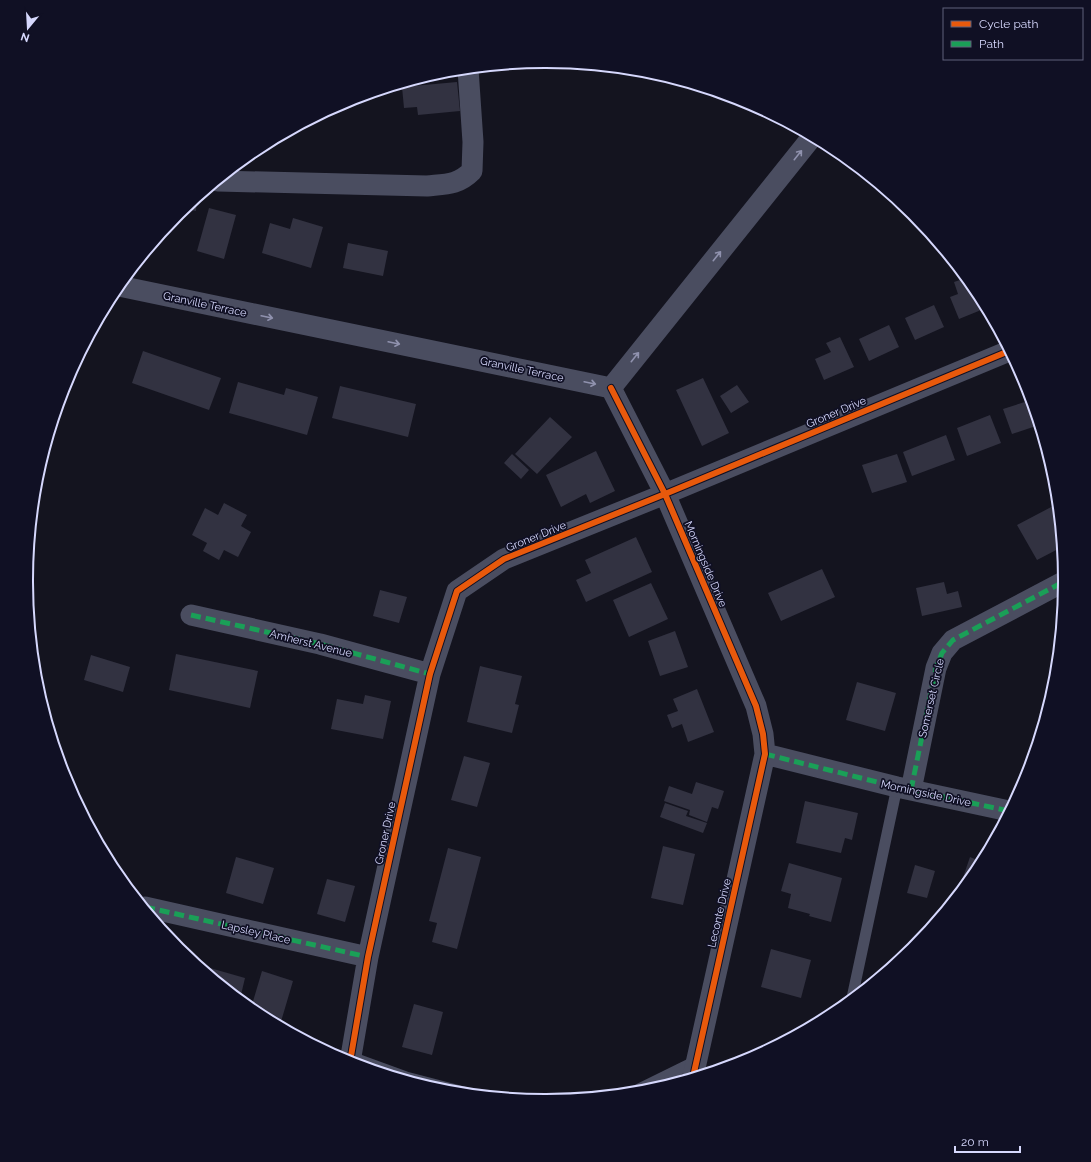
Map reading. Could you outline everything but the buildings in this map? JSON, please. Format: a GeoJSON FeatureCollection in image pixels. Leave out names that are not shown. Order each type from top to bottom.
{"type":"FeatureCollection","features":[{"type":"Feature","properties":{"kind":"street"},"geometry":{"type":"LineString","coordinates":[[226,181],[428,186],[459,182],[472,171],[474,142],[468,75]]}},
{"type":"Feature","properties":{"kind":"street"},"geometry":{"type":"LineString","coordinates":[[611,388],[809,141]]}},
{"type":"Feature","properties":{"kind":"street","name":"Granville Terrace"},"geometry":{"type":"LineString","coordinates":[[125,287],[611,388]]}},
{"type":"Feature","properties":{"kind":"street","name":"Groner Drive"},"geometry":{"type":"LineString","coordinates":[[352,1055],[368,957],[430,674],[457,591],[504,559],[665,494],[1004,353]]}},
{"type":"Feature","properties":{"kind":"street","name":"Morningside Drive"},"geometry":{"type":"LineString","coordinates":[[611,388],[665,494],[756,706],[763,734],[765,754],[904,788],[1004,809]]}},
{"type":"Feature","properties":{"kind":"street","name":"Somerset Circle"},"geometry":{"type":"LineString","coordinates":[[904,788],[936,668],[942,653],[953,640],[1058,586]]}},
{"type":"Feature","properties":{"kind":"street","name":"Amherst Avenue"},"geometry":{"type":"LineString","coordinates":[[191,615],[320,644],[430,674]]}},
{"type":"Feature","properties":{"kind":"street","name":"Leconte Drive"},"geometry":{"type":"LineString","coordinates":[[694,1069],[765,754]]}},
{"type":"Feature","properties":{"kind":"street","name":"Lapsley Place"},"geometry":{"type":"LineString","coordinates":[[152,910],[368,957]]}},
{"type":"Feature","properties":{"kind":"lane"},"geometry":{"type":"LineString","coordinates":[[854,990],[904,788]]}},
{"type":"Feature","properties":{"kind":"lane"},"geometry":{"type":"LineString","coordinates":[[671,1078],[694,1069]]}},
{"type":"Feature","properties":{"kind":"marked path"},"geometry":{"type":"LineString","coordinates":[[911,790],[936,668],[942,653],[953,640],[1058,585]]}},
{"type":"Feature","properties":{"kind":"marked path"},"geometry":{"type":"LineString","coordinates":[[191,615],[320,644],[430,674]]}},
{"type":"Feature","properties":{"kind":"marked path"},"geometry":{"type":"LineString","coordinates":[[765,754],[897,787],[1004,810]]}},
{"type":"Feature","properties":{"kind":"marked path"},"geometry":{"type":"LineString","coordinates":[[151,908],[368,957]]}},
{"type":"Feature","properties":{"kind":"cycle path"},"geometry":{"type":"LineString","coordinates":[[351,1055],[368,957],[430,674],[457,591],[504,559],[665,494],[1004,353]]}},
{"type":"Feature","properties":{"kind":"cycle path"},"geometry":{"type":"LineString","coordinates":[[611,388],[665,494],[756,706],[763,734],[765,754],[694,1071]]}}]}
